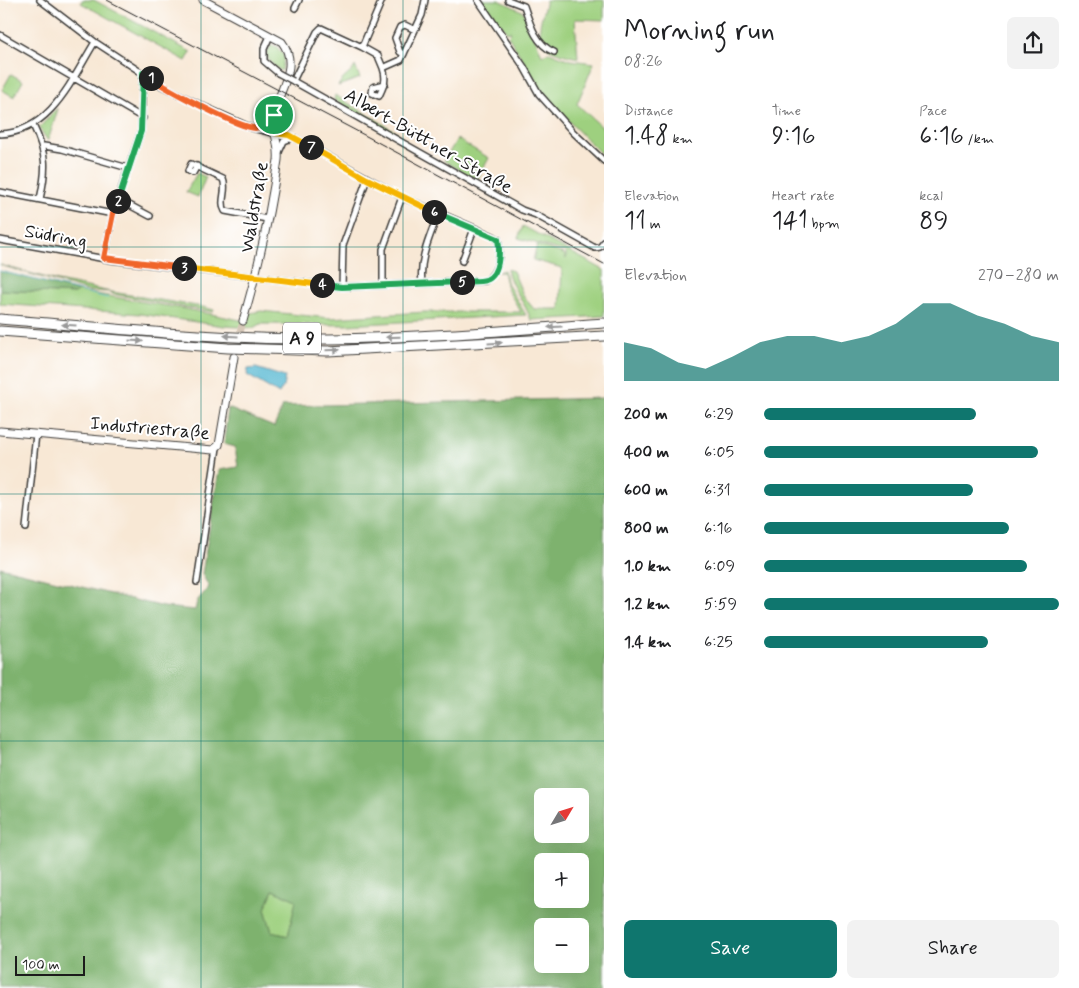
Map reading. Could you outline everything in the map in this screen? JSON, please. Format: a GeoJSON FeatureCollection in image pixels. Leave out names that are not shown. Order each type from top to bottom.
{"type":"FeatureCollection","features":[{"type":"Feature","properties":{"kind":"highway","name":"A 9"},"geometry":{"type":"LineString","coordinates":[[0,319],[229,337],[327,339],[413,336],[604,324]]}},
{"type":"Feature","properties":{"kind":"highway","name":"A 9"},"geometry":{"type":"LineString","coordinates":[[0,331],[228,348],[328,351],[411,348],[604,336]]}},
{"type":"Feature","properties":{"kind":"street"},"geometry":{"type":"LineString","coordinates":[[40,0],[96,42],[162,86],[252,128],[275,129],[295,138],[402,197],[474,229],[462,261]]}},
{"type":"Feature","properties":{"kind":"street","name":"Waldstraße"},"geometry":{"type":"LineString","coordinates":[[203,0],[282,42],[289,51],[290,65],[274,115],[279,153],[256,276],[242,321]]}},
{"type":"Feature","properties":{"kind":"street"},"geometry":{"type":"LineString","coordinates":[[295,8],[299,0]]}},
{"type":"Feature","properties":{"kind":"street"},"geometry":{"type":"LineString","coordinates":[[362,47],[382,0]]}},
{"type":"Feature","properties":{"kind":"street"},"geometry":{"type":"LineString","coordinates":[[383,68],[400,61],[415,30],[425,0]]}},
{"type":"Feature","properties":{"kind":"street"},"geometry":{"type":"LineString","coordinates":[[478,0],[524,67],[538,94],[573,132],[604,161]]}},
{"type":"Feature","properties":{"kind":"street"},"geometry":{"type":"LineString","coordinates":[[508,0],[524,6]]}},
{"type":"Feature","properties":{"kind":"street"},"geometry":{"type":"LineString","coordinates":[[526,0],[524,6],[539,42],[544,49],[554,52]]}},
{"type":"Feature","properties":{"kind":"street"},"geometry":{"type":"LineString","coordinates":[[404,54],[400,52],[395,38],[400,27],[405,25],[415,30]]}},
{"type":"Feature","properties":{"kind":"street"},"geometry":{"type":"LineString","coordinates":[[293,81],[317,32],[321,28],[378,56],[386,78],[385,84]]}},
{"type":"Feature","properties":{"kind":"street"},"geometry":{"type":"LineString","coordinates":[[0,35],[143,118]]}},
{"type":"Feature","properties":{"kind":"street","name":"Albert-Büttner-Straße"},"geometry":{"type":"LineString","coordinates":[[270,36],[264,49],[264,61],[278,73],[522,210],[536,215],[595,248],[600,247],[604,242]]}},
{"type":"Feature","properties":{"kind":"street"},"geometry":{"type":"LineString","coordinates":[[0,134],[20,131],[34,125],[52,108],[96,42]]}},
{"type":"Feature","properties":{"kind":"street"},"geometry":{"type":"LineString","coordinates":[[104,258],[113,214],[143,118],[143,73]]}},
{"type":"Feature","properties":{"kind":"street"},"geometry":{"type":"LineString","coordinates":[[252,128],[264,126],[274,115]]}},
{"type":"Feature","properties":{"kind":"street"},"geometry":{"type":"LineString","coordinates":[[34,125],[44,146],[45,166],[40,199]]}},
{"type":"Feature","properties":{"kind":"street"},"geometry":{"type":"LineString","coordinates":[[279,153],[284,141],[295,138]]}},
{"type":"Feature","properties":{"kind":"street"},"geometry":{"type":"LineString","coordinates":[[44,146],[62,149],[128,168]]}},
{"type":"Feature","properties":{"kind":"street"},"geometry":{"type":"LineString","coordinates":[[197,166],[223,179],[226,185],[222,204],[225,211],[267,220]]}},
{"type":"Feature","properties":{"kind":"street"},"geometry":{"type":"LineString","coordinates":[[342,287],[343,245],[367,179]]}},
{"type":"Feature","properties":{"kind":"street"},"geometry":{"type":"LineString","coordinates":[[0,192],[113,214]]}},
{"type":"Feature","properties":{"kind":"street"},"geometry":{"type":"LineString","coordinates":[[383,284],[383,249],[402,197]]}},
{"type":"Feature","properties":{"kind":"street"},"geometry":{"type":"LineString","coordinates":[[118,199],[150,216]]}},
{"type":"Feature","properties":{"kind":"street"},"geometry":{"type":"LineString","coordinates":[[422,284],[420,269],[423,253],[438,214]]}},
{"type":"Feature","properties":{"kind":"street","name":"Südring"},"geometry":{"type":"LineString","coordinates":[[0,240],[104,258],[342,287],[485,280],[494,274],[500,250],[498,239],[474,229]]}},
{"type":"Feature","properties":{"kind":"street"},"geometry":{"type":"LineString","coordinates":[[217,448],[234,357]]}},
{"type":"Feature","properties":{"kind":"street","name":"Industriestraße"},"geometry":{"type":"LineString","coordinates":[[0,431],[210,450],[217,448],[197,582]]}},
{"type":"Feature","properties":{"kind":"street"},"geometry":{"type":"LineString","coordinates":[[26,528],[36,434]]}},
{"type":"Feature","properties":{"kind":"green space"},"geometry":{"type":"Polygon","coordinates":[[[82,0],[94,0],[191,52],[186,61],[81,3],[82,0]]]}},
{"type":"Feature","properties":{"kind":"green space"},"geometry":{"type":"Polygon","coordinates":[[[480,0],[499,0],[524,12],[542,55],[549,52],[570,60],[594,63],[577,104],[604,129],[604,150],[601,154],[547,99],[508,36],[511,33],[510,31],[507,32],[500,23],[498,24],[480,0]]]}},
{"type":"Feature","properties":{"kind":"green space"},"geometry":{"type":"Polygon","coordinates":[[[546,0],[604,0],[604,20],[575,19],[578,58],[552,50],[545,46],[541,40],[540,24],[546,0]]]}},
{"type":"Feature","properties":{"kind":"green space"},"geometry":{"type":"Polygon","coordinates":[[[271,46],[276,46],[284,56],[282,71],[268,59],[266,52],[271,46]]]}},
{"type":"Feature","properties":{"kind":"green space"},"geometry":{"type":"Polygon","coordinates":[[[355,66],[360,78],[338,86],[352,71],[355,66]]]}},
{"type":"Feature","properties":{"kind":"green space"},"geometry":{"type":"Polygon","coordinates":[[[11,74],[23,81],[14,97],[2,90],[11,74]]]}},
{"type":"Feature","properties":{"kind":"green space"},"geometry":{"type":"Polygon","coordinates":[[[335,95],[398,133],[397,136],[334,100],[335,95]]]}},
{"type":"Feature","properties":{"kind":"green space"},"geometry":{"type":"Polygon","coordinates":[[[58,109],[48,141],[39,128],[58,109]]]}},
{"type":"Feature","properties":{"kind":"green space"},"geometry":{"type":"Polygon","coordinates":[[[457,139],[489,158],[477,180],[444,161],[457,139]]]}},
{"type":"Feature","properties":{"kind":"green space"},"geometry":{"type":"Polygon","coordinates":[[[197,173],[206,177],[198,197],[186,192],[197,173]]]}},
{"type":"Feature","properties":{"kind":"green space"},"geometry":{"type":"Polygon","coordinates":[[[523,226],[604,270],[604,316],[531,320],[507,269],[513,271],[524,297],[534,309],[560,309],[562,268],[533,260],[537,245],[564,254],[566,259],[566,252],[518,238],[523,226]]]}},
{"type":"Feature","properties":{"kind":"green space"},"geometry":{"type":"Polygon","coordinates":[[[0,265],[58,281],[111,292],[88,291],[0,265]]]}},
{"type":"Feature","properties":{"kind":"green space"},"geometry":{"type":"Polygon","coordinates":[[[504,270],[508,285],[526,315],[347,325],[260,324],[253,328],[224,326],[140,314],[0,304],[0,290],[75,294],[78,291],[245,321],[250,313],[261,311],[330,318],[425,312],[521,312],[507,289],[503,272],[498,272],[504,270]]]}},
{"type":"Feature","properties":{"kind":"green space"},"geometry":{"type":"Polygon","coordinates":[[[0,271],[78,291],[75,294],[0,290],[0,271]]]}},
{"type":"Feature","properties":{"kind":"green space"},"geometry":{"type":"Polygon","coordinates":[[[112,292],[214,310],[213,312],[112,294],[112,292]]]}},
{"type":"Feature","properties":{"kind":"green space"},"geometry":{"type":"Polygon","coordinates":[[[604,398],[604,988],[0,988],[0,567],[164,607],[195,610],[197,601],[209,587],[202,574],[219,470],[238,467],[235,447],[224,444],[228,408],[274,427],[283,406],[604,398]],[[273,890],[265,909],[272,932],[288,936],[296,900],[273,890]]]}},
{"type":"Feature","properties":{"kind":"green space"},"geometry":{"type":"Polygon","coordinates":[[[273,890],[297,900],[288,936],[272,932],[265,909],[273,890]]]}},
{"type":"Feature","properties":{"kind":"water"},"geometry":{"type":"Polygon","coordinates":[[[256,368],[285,377],[279,394],[247,375],[248,369],[256,368]]]}},
{"type":"Feature","properties":{"kind":"waterway"},"geometry":{"type":"LineString","coordinates":[[0,271],[108,298]]}},
{"type":"Feature","properties":{"kind":"tunnel"},"geometry":{"type":"LineString","coordinates":[[235,352],[243,321]]}},
{"type":"Feature","properties":{"kind":"railway"},"geometry":{"type":"LineString","coordinates":[[107,0],[604,264]]}},
{"type":"Feature","properties":{"kind":"route"},"geometry":{"type":"LineString","coordinates":[[143,73],[162,86],[252,128],[264,126],[274,115],[276,133],[289,135],[402,197],[498,239],[500,250],[494,274],[485,280],[342,287],[104,258],[113,214],[141,131],[143,118],[143,73]]}}]}
